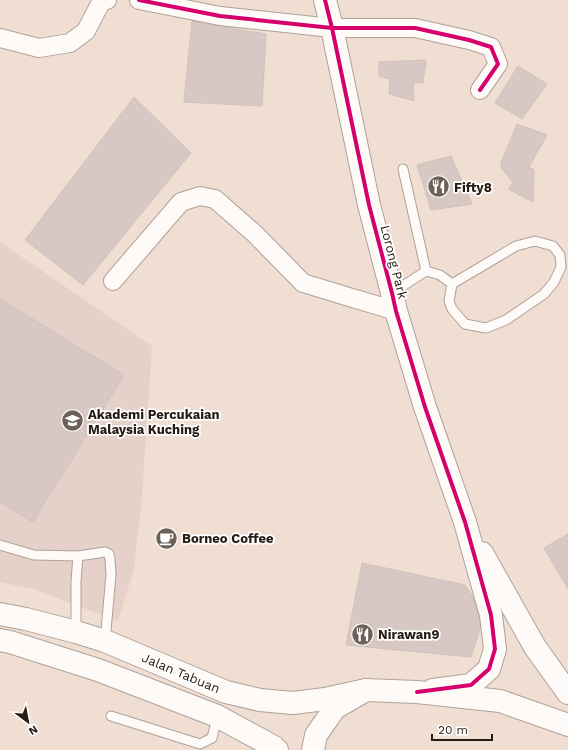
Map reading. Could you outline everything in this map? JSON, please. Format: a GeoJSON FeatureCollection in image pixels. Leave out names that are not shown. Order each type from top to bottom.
{"type":"FeatureCollection","features":[{"type":"Feature","properties":{"kind":"main road","name":"Lorong Park"},"geometry":{"type":"LineString","coordinates":[[325,0],[369,205],[394,302],[425,407],[465,522]]}},
{"type":"Feature","properties":{"kind":"main road"},"geometry":{"type":"LineString","coordinates":[[417,692],[471,685],[489,669],[495,649],[492,615],[465,522]]}},
{"type":"Feature","properties":{"kind":"main road"},"geometry":{"type":"LineString","coordinates":[[465,522],[535,647],[568,693]]}},
{"type":"Feature","properties":{"kind":"main road","name":"Jalan Tabuan"},"geometry":{"type":"LineString","coordinates":[[0,614],[26,619],[105,641],[226,692],[260,700],[294,703],[325,699],[366,690],[417,692]]}},
{"type":"Feature","properties":{"kind":"main road","name":"Jalan Tabuan"},"geometry":{"type":"LineString","coordinates":[[0,640],[98,670],[217,716],[277,750]]}},
{"type":"Feature","properties":{"kind":"main road"},"geometry":{"type":"LineString","coordinates":[[313,750],[316,735],[335,708],[366,690]]}},
{"type":"Feature","properties":{"kind":"main road"},"geometry":{"type":"LineString","coordinates":[[417,692],[500,701],[568,725]]}},
{"type":"Feature","properties":{"kind":"street"},"geometry":{"type":"LineString","coordinates":[[0,38],[39,48],[70,43],[86,30],[101,2],[107,0]]}},
{"type":"Feature","properties":{"kind":"street"},"geometry":{"type":"LineString","coordinates":[[139,0],[220,16],[332,28],[415,28],[469,40],[491,47],[498,64],[480,90]]}},
{"type":"Feature","properties":{"kind":"street"},"geometry":{"type":"LineString","coordinates":[[113,280],[181,202],[200,196],[215,199],[256,234],[303,283],[349,298],[394,302]]}},
{"type":"Feature","properties":{"kind":"lane"},"geometry":{"type":"LineString","coordinates":[[403,169],[426,271]]}},
{"type":"Feature","properties":{"kind":"lane"},"geometry":{"type":"LineString","coordinates":[[535,241],[553,246],[560,255],[561,267],[554,282],[544,294],[506,320],[486,328],[465,324],[452,309],[449,301],[452,284],[516,246],[535,241]]}},
{"type":"Feature","properties":{"kind":"lane"},"geometry":{"type":"LineString","coordinates":[[394,302],[426,271]]}},
{"type":"Feature","properties":{"kind":"lane"},"geometry":{"type":"LineString","coordinates":[[426,271],[440,275],[452,284]]}},
{"type":"Feature","properties":{"kind":"lane"},"geometry":{"type":"LineString","coordinates":[[0,545],[34,555],[78,556],[105,552],[109,554],[110,575],[105,641]]}},
{"type":"Feature","properties":{"kind":"lane"},"geometry":{"type":"LineString","coordinates":[[76,632],[76,581],[78,556]]}},
{"type":"Feature","properties":{"kind":"lane"},"geometry":{"type":"LineString","coordinates":[[112,716],[200,744],[212,738],[217,716]]}},
{"type":"Feature","properties":{"kind":"shaded area","name":"Akademi Percukaian Malaysia Kuching"},"geometry":{"type":"Polygon","coordinates":[[[0,242],[152,346],[142,496],[134,569],[118,621],[36,590],[0,582],[0,242]]]}},
{"type":"Feature","properties":{"kind":"building"},"geometry":{"type":"Polygon","coordinates":[[[192,21],[266,34],[262,106],[184,102],[192,21]]]}},
{"type":"Feature","properties":{"kind":"building"},"geometry":{"type":"Polygon","coordinates":[[[426,60],[423,83],[413,83],[414,101],[389,94],[390,79],[379,76],[379,62],[426,60]]]}},
{"type":"Feature","properties":{"kind":"building"},"geometry":{"type":"Polygon","coordinates":[[[518,66],[547,84],[522,119],[495,103],[518,66]]]}},
{"type":"Feature","properties":{"kind":"building"},"geometry":{"type":"Polygon","coordinates":[[[134,97],[191,153],[83,285],[25,240],[134,97]]]}},
{"type":"Feature","properties":{"kind":"building"},"geometry":{"type":"Polygon","coordinates":[[[517,124],[547,135],[529,167],[534,170],[533,202],[508,189],[513,183],[501,167],[501,163],[517,124]]]}},
{"type":"Feature","properties":{"kind":"building"},"geometry":{"type":"Polygon","coordinates":[[[451,156],[472,204],[431,210],[417,165],[451,156]]]}},
{"type":"Feature","properties":{"kind":"building"},"geometry":{"type":"Polygon","coordinates":[[[0,299],[124,375],[33,522],[0,502],[0,299]]]}},
{"type":"Feature","properties":{"kind":"building"},"geometry":{"type":"Polygon","coordinates":[[[568,534],[568,589],[544,548],[568,534]]]}},
{"type":"Feature","properties":{"kind":"building"},"geometry":{"type":"Polygon","coordinates":[[[362,563],[465,585],[473,597],[479,617],[480,629],[471,657],[346,645],[362,563]]]}},
{"type":"Feature","properties":{"kind":"cycle path"},"geometry":{"type":"LineString","coordinates":[[139,0],[220,16],[332,28],[415,28],[469,40],[491,47],[498,64],[480,90]]}},
{"type":"Feature","properties":{"kind":"cycle path"},"geometry":{"type":"LineString","coordinates":[[325,0],[369,205],[396,311],[425,407],[465,522],[491,615],[495,649],[489,669],[471,685],[417,692]]}},
{"type":"Feature","properties":{"kind":"place","name":"Fifty8"},"geometry":{"type":"Point","coordinates":[439,187]}},
{"type":"Feature","properties":{"kind":"place","name":"Akademi Percukaian Malaysia Kuching"},"geometry":{"type":"Point","coordinates":[73,421]}},
{"type":"Feature","properties":{"kind":"place","name":"Borneo Coffee"},"geometry":{"type":"Point","coordinates":[167,538]}},
{"type":"Feature","properties":{"kind":"place","name":"Nirawan9"},"geometry":{"type":"Point","coordinates":[362,634]}}]}
